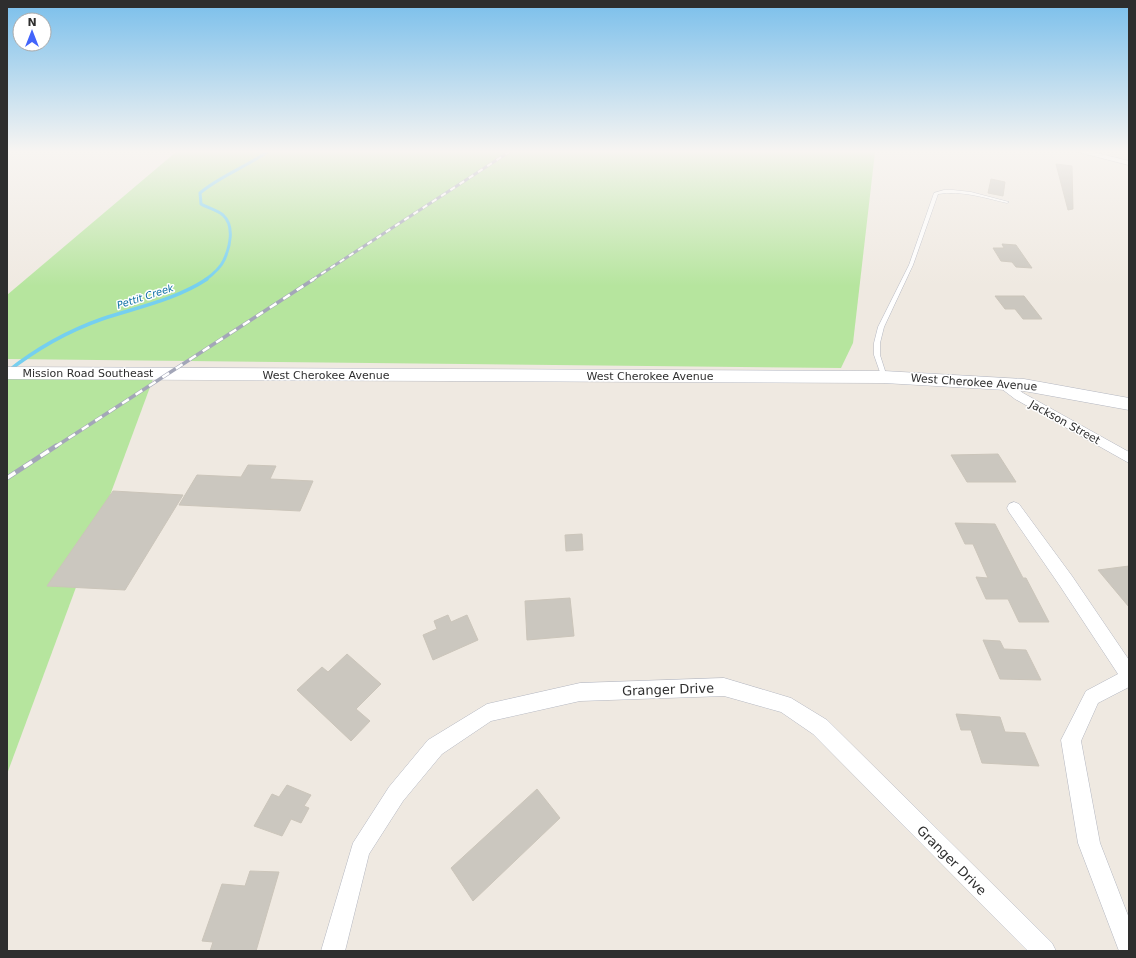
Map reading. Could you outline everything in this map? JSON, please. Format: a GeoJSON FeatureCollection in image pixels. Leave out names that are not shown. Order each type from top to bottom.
{"type":"FeatureCollection","features":[{"type":"Feature","properties":{"kind":"main road","name":"Mission Road Southeast"},"geometry":{"type":"LineString","coordinates":[[7,373],[169,374]]}},
{"type":"Feature","properties":{"kind":"main road","name":"West Cherokee Avenue"},"geometry":{"type":"LineString","coordinates":[[169,374],[884,377],[1002,383],[1047,388],[1129,404]]}},
{"type":"Feature","properties":{"kind":"street","name":"Jackson Street"},"geometry":{"type":"LineString","coordinates":[[1002,383],[1019,396],[1129,458]]}},
{"type":"Feature","properties":{"kind":"street"},"geometry":{"type":"LineString","coordinates":[[1014,508],[1066,581],[1129,676],[1092,697],[1071,740],[1089,843],[1129,948]]}},
{"type":"Feature","properties":{"kind":"street","name":"Granger Drive"},"geometry":{"type":"LineString","coordinates":[[333,951],[360,850],[396,794],[435,747],[486,713],[580,692],[724,687],[785,704],[820,727],[1044,951]]}},
{"type":"Feature","properties":{"kind":"lane"},"geometry":{"type":"LineString","coordinates":[[884,377],[877,355],[877,343],[881,327],[911,265],[935,197]]}},
{"type":"Feature","properties":{"kind":"lane"},"geometry":{"type":"LineString","coordinates":[[981,197],[1007,202]]}},
{"type":"Feature","properties":{"kind":"green space"},"geometry":{"type":"Polygon","coordinates":[[[123,197],[870,197],[853,343],[841,368],[7,359],[7,295],[123,197]]]}},
{"type":"Feature","properties":{"kind":"green space"},"geometry":{"type":"Polygon","coordinates":[[[7,379],[153,379],[7,774],[7,379]]]}},
{"type":"Feature","properties":{"kind":"building"},"geometry":{"type":"Polygon","coordinates":[[[1065,197],[1073,197],[1073,209],[1068,210],[1065,197]]]}},
{"type":"Feature","properties":{"kind":"building"},"geometry":{"type":"Polygon","coordinates":[[[1002,244],[1016,245],[1032,268],[1016,267],[1012,262],[1001,261],[993,248],[1004,248],[1002,244]]]}},
{"type":"Feature","properties":{"kind":"building"},"geometry":{"type":"Polygon","coordinates":[[[995,296],[1024,296],[1042,319],[1023,319],[1015,309],[1005,309],[995,296]]]}},
{"type":"Feature","properties":{"kind":"building"},"geometry":{"type":"Polygon","coordinates":[[[998,454],[1016,482],[967,482],[951,455],[998,454]]]}},
{"type":"Feature","properties":{"kind":"building"},"geometry":{"type":"Polygon","coordinates":[[[248,465],[276,466],[270,479],[313,481],[300,511],[179,505],[197,475],[241,477],[248,465]]]}},
{"type":"Feature","properties":{"kind":"building"},"geometry":{"type":"Polygon","coordinates":[[[113,491],[183,495],[125,590],[47,586],[113,491]]]}},
{"type":"Feature","properties":{"kind":"building"},"geometry":{"type":"Polygon","coordinates":[[[955,523],[995,524],[1023,578],[1026,578],[1049,622],[1019,622],[1008,599],[986,599],[976,577],[988,578],[973,544],[965,544],[955,523]]]}},
{"type":"Feature","properties":{"kind":"building"},"geometry":{"type":"Polygon","coordinates":[[[582,534],[583,550],[566,551],[565,535],[582,534]]]}},
{"type":"Feature","properties":{"kind":"building"},"geometry":{"type":"Polygon","coordinates":[[[1129,566],[1129,607],[1098,570],[1129,566]]]}},
{"type":"Feature","properties":{"kind":"building"},"geometry":{"type":"Polygon","coordinates":[[[570,598],[574,636],[527,640],[525,601],[570,598]]]}},
{"type":"Feature","properties":{"kind":"building"},"geometry":{"type":"Polygon","coordinates":[[[448,615],[451,622],[467,615],[478,640],[433,660],[423,635],[437,629],[434,621],[448,615]]]}},
{"type":"Feature","properties":{"kind":"building"},"geometry":{"type":"Polygon","coordinates":[[[983,640],[1000,641],[1004,649],[1026,650],[1041,680],[1000,679],[983,640]]]}},
{"type":"Feature","properties":{"kind":"building"},"geometry":{"type":"Polygon","coordinates":[[[347,654],[381,684],[356,709],[370,721],[351,741],[297,690],[322,667],[328,672],[347,654]]]}},
{"type":"Feature","properties":{"kind":"building"},"geometry":{"type":"Polygon","coordinates":[[[956,714],[1000,717],[1005,732],[1025,733],[1039,766],[982,763],[971,730],[961,730],[956,714]]]}},
{"type":"Feature","properties":{"kind":"building"},"geometry":{"type":"Polygon","coordinates":[[[287,785],[311,795],[304,806],[309,808],[301,823],[291,819],[282,836],[254,826],[272,794],[279,797],[287,785]]]}},
{"type":"Feature","properties":{"kind":"building"},"geometry":{"type":"Polygon","coordinates":[[[537,789],[560,818],[473,901],[451,868],[537,789]]]}},
{"type":"Feature","properties":{"kind":"building"},"geometry":{"type":"Polygon","coordinates":[[[250,871],[279,872],[256,951],[210,951],[213,942],[202,941],[222,884],[245,886],[250,871]]]}},
{"type":"Feature","properties":{"kind":"waterway","name":"Pettit Creek"},"geometry":{"type":"LineString","coordinates":[[200,197],[201,204],[223,215],[227,220],[230,231],[228,249],[224,260],[216,271],[205,280]]}},
{"type":"Feature","properties":{"kind":"waterway","name":"Pettit Creek"},"geometry":{"type":"LineString","coordinates":[[7,372],[41,348],[77,329],[102,319],[169,298],[207,279]]}},
{"type":"Feature","properties":{"kind":"railway"},"geometry":{"type":"LineString","coordinates":[[312,280],[440,197]]}},
{"type":"Feature","properties":{"kind":"railway"},"geometry":{"type":"LineString","coordinates":[[55,447],[314,279]]}},
{"type":"Feature","properties":{"kind":"railway"},"geometry":{"type":"LineString","coordinates":[[7,478],[56,446]]}}]}
